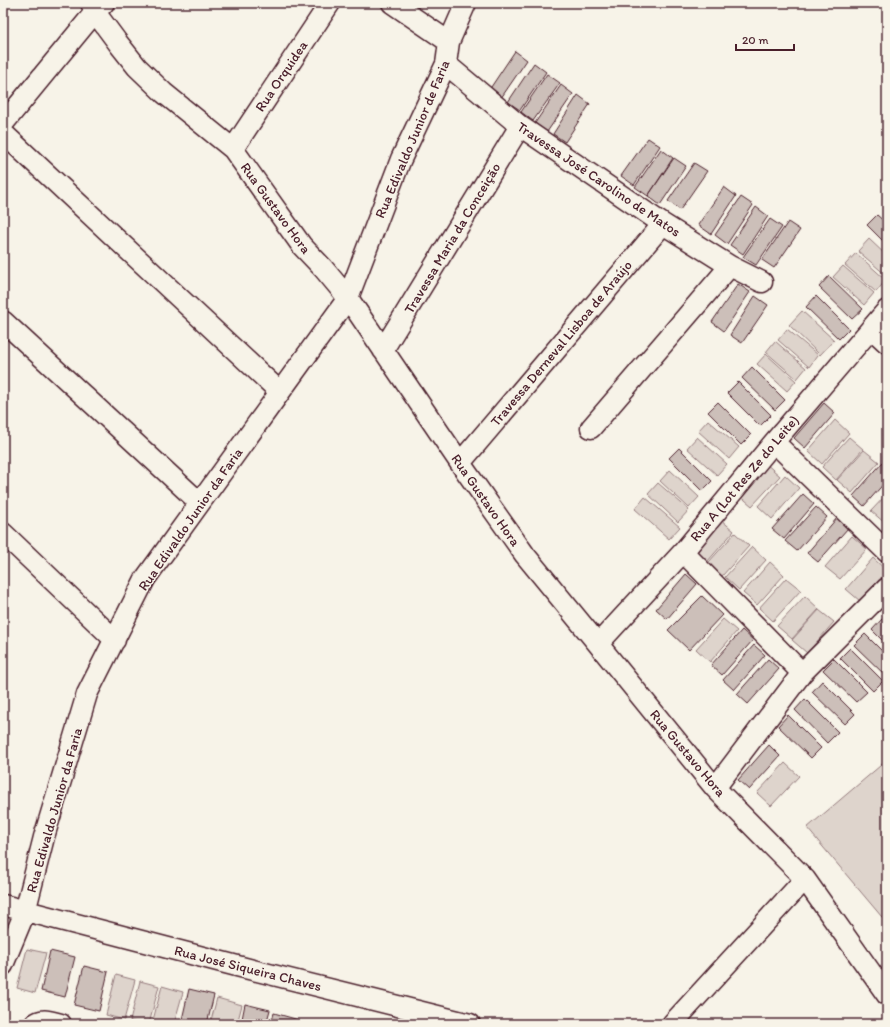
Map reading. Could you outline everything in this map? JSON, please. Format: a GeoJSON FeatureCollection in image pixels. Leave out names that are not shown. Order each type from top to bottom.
{"type":"FeatureCollection","features":[{"type":"Feature","properties":{"kind":"street","name":"Rua Orquidea"},"geometry":{"type":"LineString","coordinates":[[233,149],[330,3]]}},
{"type":"Feature","properties":{"kind":"street"},"geometry":{"type":"LineString","coordinates":[[392,3],[449,42]]}},
{"type":"Feature","properties":{"kind":"street","name":"Rua Edivaldo Junior de Faria"},"geometry":{"type":"LineString","coordinates":[[348,298],[401,159],[446,64],[449,42],[466,3]]}},
{"type":"Feature","properties":{"kind":"street","name":"Rua Gustavo Hora"},"geometry":{"type":"LineString","coordinates":[[97,6],[118,43],[137,67],[164,93],[233,149],[302,246],[348,298],[460,463],[525,555],[715,788],[805,879],[887,995]]}},
{"type":"Feature","properties":{"kind":"street"},"geometry":{"type":"LineString","coordinates":[[3,124],[97,6]]}},
{"type":"Feature","properties":{"kind":"street","name":"Travessa José Carolino de Matos"},"geometry":{"type":"LineString","coordinates":[[446,64],[520,126],[662,224],[730,266],[762,282]]}},
{"type":"Feature","properties":{"kind":"street","name":"Travessa Maria da Conceição"},"geometry":{"type":"LineString","coordinates":[[383,350],[520,126]]}},
{"type":"Feature","properties":{"kind":"street"},"geometry":{"type":"LineString","coordinates":[[3,133],[280,392]]}},
{"type":"Feature","properties":{"kind":"street","name":"Travessa Derneval Lisboa de Araújo"},"geometry":{"type":"LineString","coordinates":[[460,463],[662,224]]}},
{"type":"Feature","properties":{"kind":"street"},"geometry":{"type":"LineString","coordinates":[[591,428],[730,266]]}},
{"type":"Feature","properties":{"kind":"street","name":"Rua Edivaldo Junior da Faria"},"geometry":{"type":"LineString","coordinates":[[3,965],[25,912],[44,837],[87,694],[145,579],[348,298]]}},
{"type":"Feature","properties":{"kind":"street","name":"Rua A (Lot Res Ze do Leite)"},"geometry":{"type":"LineString","coordinates":[[598,644],[683,552],[774,442],[887,310]]}},
{"type":"Feature","properties":{"kind":"street"},"geometry":{"type":"LineString","coordinates":[[3,321],[200,503]]}},
{"type":"Feature","properties":{"kind":"street"},"geometry":{"type":"LineString","coordinates":[[871,328],[887,343]]}},
{"type":"Feature","properties":{"kind":"street"},"geometry":{"type":"LineString","coordinates":[[774,442],[887,552]]}},
{"type":"Feature","properties":{"kind":"street"},"geometry":{"type":"LineString","coordinates":[[6,537],[115,640]]}},
{"type":"Feature","properties":{"kind":"street"},"geometry":{"type":"LineString","coordinates":[[683,552],[802,673]]}},
{"type":"Feature","properties":{"kind":"street"},"geometry":{"type":"LineString","coordinates":[[715,788],[802,673],[887,588]]}},
{"type":"Feature","properties":{"kind":"street"},"geometry":{"type":"LineString","coordinates":[[672,1024],[805,879]]}},
{"type":"Feature","properties":{"kind":"street","name":"Rua José Siqueira Chaves"},"geometry":{"type":"LineString","coordinates":[[3,905],[25,912],[470,1024]]}},
{"type":"Feature","properties":{"kind":"street"},"geometry":{"type":"LineString","coordinates":[[35,1023],[42,1020],[61,1024]]}},
{"type":"Feature","properties":{"kind":"shaded area"},"geometry":{"type":"Polygon","coordinates":[[[869,239],[887,256],[887,276],[858,251],[869,239]]]}},
{"type":"Feature","properties":{"kind":"shaded area"},"geometry":{"type":"Polygon","coordinates":[[[856,253],[886,280],[876,292],[845,265],[856,253]]]}},
{"type":"Feature","properties":{"kind":"shaded area"},"geometry":{"type":"Polygon","coordinates":[[[843,266],[874,293],[864,305],[833,277],[843,266]]]}},
{"type":"Feature","properties":{"kind":"shaded area"},"geometry":{"type":"Polygon","coordinates":[[[802,311],[834,340],[820,355],[789,325],[802,311]]]}},
{"type":"Feature","properties":{"kind":"shaded area"},"geometry":{"type":"Polygon","coordinates":[[[787,329],[818,355],[809,367],[778,340],[787,329]]]}},
{"type":"Feature","properties":{"kind":"shaded area"},"geometry":{"type":"Polygon","coordinates":[[[775,341],[806,368],[797,379],[766,352],[775,341]]]}},
{"type":"Feature","properties":{"kind":"shaded area"},"geometry":{"type":"Polygon","coordinates":[[[766,354],[796,381],[787,391],[757,364],[766,354]]]}},
{"type":"Feature","properties":{"kind":"shaded area"},"geometry":{"type":"Polygon","coordinates":[[[708,420],[739,447],[729,459],[698,431],[708,420]]]}},
{"type":"Feature","properties":{"kind":"shaded area"},"geometry":{"type":"Polygon","coordinates":[[[835,420],[849,433],[822,464],[808,451],[835,420]]]}},
{"type":"Feature","properties":{"kind":"shaded area"},"geometry":{"type":"Polygon","coordinates":[[[697,437],[727,464],[717,475],[687,448],[697,437]]]}},
{"type":"Feature","properties":{"kind":"shaded area"},"geometry":{"type":"Polygon","coordinates":[[[849,437],[863,449],[836,480],[822,467],[849,437]]]}},
{"type":"Feature","properties":{"kind":"shaded area"},"geometry":{"type":"Polygon","coordinates":[[[864,450],[879,462],[852,493],[837,480],[864,450]]]}},
{"type":"Feature","properties":{"kind":"shaded area"},"geometry":{"type":"Polygon","coordinates":[[[765,463],[780,476],[752,506],[738,494],[765,463]]]}},
{"type":"Feature","properties":{"kind":"shaded area"},"geometry":{"type":"Polygon","coordinates":[[[670,470],[699,497],[689,508],[660,481],[670,470]]]}},
{"type":"Feature","properties":{"kind":"shaded area"},"geometry":{"type":"Polygon","coordinates":[[[785,475],[799,488],[772,519],[758,506],[785,475]]]}},
{"type":"Feature","properties":{"kind":"shaded area"},"geometry":{"type":"Polygon","coordinates":[[[658,483],[689,510],[678,522],[648,494],[658,483]]]}},
{"type":"Feature","properties":{"kind":"shaded area"},"geometry":{"type":"Polygon","coordinates":[[[887,494],[887,523],[886,524],[871,511],[887,494]]]}},
{"type":"Feature","properties":{"kind":"shaded area"},"geometry":{"type":"Polygon","coordinates":[[[645,497],[680,527],[669,539],[635,509],[645,497]]]}},
{"type":"Feature","properties":{"kind":"shaded area"},"geometry":{"type":"Polygon","coordinates":[[[720,519],[734,531],[707,562],[693,549],[720,519]]]}},
{"type":"Feature","properties":{"kind":"shaded area"},"geometry":{"type":"Polygon","coordinates":[[[735,533],[749,546],[722,576],[708,563],[735,533]]]}},
{"type":"Feature","properties":{"kind":"shaded area"},"geometry":{"type":"Polygon","coordinates":[[[852,536],[867,549],[840,579],[825,567],[852,536]]]}},
{"type":"Feature","properties":{"kind":"shaded area"},"geometry":{"type":"Polygon","coordinates":[[[752,547],[766,560],[739,590],[725,577],[752,547]]]}},
{"type":"Feature","properties":{"kind":"shaded area"},"geometry":{"type":"Polygon","coordinates":[[[873,558],[887,571],[860,601],[846,589],[873,558]]]}},
{"type":"Feature","properties":{"kind":"shaded area"},"geometry":{"type":"Polygon","coordinates":[[[770,562],[784,575],[757,605],[743,593],[770,562]]]}},
{"type":"Feature","properties":{"kind":"shaded area"},"geometry":{"type":"Polygon","coordinates":[[[786,578],[801,590],[773,621],[759,608],[786,578]]]}},
{"type":"Feature","properties":{"kind":"shaded area"},"geometry":{"type":"Polygon","coordinates":[[[805,596],[819,609],[792,639],[777,626],[805,596]]]}},
{"type":"Feature","properties":{"kind":"shaded area"},"geometry":{"type":"Polygon","coordinates":[[[819,610],[834,622],[807,653],[792,640],[819,610]]]}},
{"type":"Feature","properties":{"kind":"shaded area"},"geometry":{"type":"Polygon","coordinates":[[[723,619],[737,631],[710,662],[696,649],[723,619]]]}},
{"type":"Feature","properties":{"kind":"shaded area"},"geometry":{"type":"Polygon","coordinates":[[[887,760],[887,923],[807,828],[887,760]]]}},
{"type":"Feature","properties":{"kind":"shaded area"},"geometry":{"type":"Polygon","coordinates":[[[785,763],[799,776],[771,806],[757,793],[785,763]]]}},
{"type":"Feature","properties":{"kind":"shaded area"},"geometry":{"type":"Polygon","coordinates":[[[27,949],[46,953],[35,993],[17,988],[27,949]]]}},
{"type":"Feature","properties":{"kind":"shaded area"},"geometry":{"type":"Polygon","coordinates":[[[116,975],[135,980],[124,1020],[106,1015],[116,975]]]}},
{"type":"Feature","properties":{"kind":"shaded area"},"geometry":{"type":"Polygon","coordinates":[[[140,981],[159,986],[149,1024],[141,1024],[130,1021],[140,981]]]}},
{"type":"Feature","properties":{"kind":"shaded area"},"geometry":{"type":"Polygon","coordinates":[[[162,986],[183,992],[174,1024],[152,1024],[162,986]]]}},
{"type":"Feature","properties":{"kind":"shaded area"},"geometry":{"type":"Polygon","coordinates":[[[217,998],[242,1005],[237,1024],[210,1024],[217,998]]]}},
{"type":"Feature","properties":{"kind":"building"},"geometry":{"type":"Polygon","coordinates":[[[515,51],[527,60],[501,98],[489,90],[515,51]]]}},
{"type":"Feature","properties":{"kind":"building"},"geometry":{"type":"Polygon","coordinates":[[[534,63],[546,72],[520,110],[508,102],[534,63]]]}},
{"type":"Feature","properties":{"kind":"building"},"geometry":{"type":"Polygon","coordinates":[[[547,74],[560,83],[533,121],[521,112],[547,74]]]}},
{"type":"Feature","properties":{"kind":"building"},"geometry":{"type":"Polygon","coordinates":[[[561,85],[573,94],[547,132],[535,123],[561,85]]]}},
{"type":"Feature","properties":{"kind":"building"},"geometry":{"type":"Polygon","coordinates":[[[578,95],[590,104],[565,142],[553,134],[578,95]]]}},
{"type":"Feature","properties":{"kind":"building"},"geometry":{"type":"Polygon","coordinates":[[[648,138],[660,146],[634,185],[621,176],[648,138]]]}},
{"type":"Feature","properties":{"kind":"building"},"geometry":{"type":"Polygon","coordinates":[[[661,149],[673,158],[648,196],[635,187],[661,149]]]}},
{"type":"Feature","properties":{"kind":"building"},"geometry":{"type":"Polygon","coordinates":[[[674,158],[686,166],[660,205],[648,196],[674,158]]]}},
{"type":"Feature","properties":{"kind":"building"},"geometry":{"type":"Polygon","coordinates":[[[694,163],[707,171],[680,210],[668,201],[694,163]]]}},
{"type":"Feature","properties":{"kind":"building"},"geometry":{"type":"Polygon","coordinates":[[[724,187],[736,196],[711,234],[698,225],[724,187]]]}},
{"type":"Feature","properties":{"kind":"building"},"geometry":{"type":"Polygon","coordinates":[[[741,197],[753,205],[727,244],[715,235],[741,197]]]}},
{"type":"Feature","properties":{"kind":"building"},"geometry":{"type":"Polygon","coordinates":[[[756,207],[768,216],[743,254],[730,245],[756,207]]]}},
{"type":"Feature","properties":{"kind":"building"},"geometry":{"type":"Polygon","coordinates":[[[877,215],[887,224],[887,245],[867,225],[877,215]]]}},
{"type":"Feature","properties":{"kind":"building"},"geometry":{"type":"Polygon","coordinates":[[[770,219],[782,227],[756,265],[743,257],[770,219]]]}},
{"type":"Feature","properties":{"kind":"building"},"geometry":{"type":"Polygon","coordinates":[[[788,222],[800,230],[774,268],[762,260],[788,222]]]}},
{"type":"Feature","properties":{"kind":"building"},"geometry":{"type":"Polygon","coordinates":[[[829,276],[863,309],[852,319],[819,287],[829,276]]]}},
{"type":"Feature","properties":{"kind":"building"},"geometry":{"type":"Polygon","coordinates":[[[738,284],[750,292],[724,331],[712,322],[738,284]]]}},
{"type":"Feature","properties":{"kind":"building"},"geometry":{"type":"Polygon","coordinates":[[[755,296],[768,305],[742,343],[730,335],[755,296]]]}},
{"type":"Feature","properties":{"kind":"building"},"geometry":{"type":"Polygon","coordinates":[[[816,296],[849,329],[839,339],[806,307],[816,296]]]}},
{"type":"Feature","properties":{"kind":"building"},"geometry":{"type":"Polygon","coordinates":[[[752,367],[785,400],[775,410],[742,378],[752,367]]]}},
{"type":"Feature","properties":{"kind":"building"},"geometry":{"type":"Polygon","coordinates":[[[738,382],[771,415],[760,426],[727,393],[738,382]]]}},
{"type":"Feature","properties":{"kind":"building"},"geometry":{"type":"Polygon","coordinates":[[[718,402],[751,435],[741,445],[708,412],[718,402]]]}},
{"type":"Feature","properties":{"kind":"building"},"geometry":{"type":"Polygon","coordinates":[[[824,403],[835,413],[805,448],[794,438],[824,403]]]}},
{"type":"Feature","properties":{"kind":"building"},"geometry":{"type":"Polygon","coordinates":[[[679,448],[712,481],[702,491],[669,458],[679,448]]]}},
{"type":"Feature","properties":{"kind":"building"},"geometry":{"type":"Polygon","coordinates":[[[883,462],[887,465],[887,480],[864,506],[853,496],[883,462]]]}},
{"type":"Feature","properties":{"kind":"building"},"geometry":{"type":"Polygon","coordinates":[[[803,494],[814,504],[784,539],[772,529],[803,494]]]}},
{"type":"Feature","properties":{"kind":"building"},"geometry":{"type":"Polygon","coordinates":[[[816,507],[827,517],[797,551],[785,541],[816,507]]]}},
{"type":"Feature","properties":{"kind":"building"},"geometry":{"type":"Polygon","coordinates":[[[837,518],[848,528],[818,562],[807,553],[837,518]]]}},
{"type":"Feature","properties":{"kind":"building"},"geometry":{"type":"Polygon","coordinates":[[[686,574],[697,584],[667,619],[656,609],[686,574]]]}},
{"type":"Feature","properties":{"kind":"building"},"geometry":{"type":"Polygon","coordinates":[[[702,596],[722,615],[689,650],[668,630],[702,596]]]}},
{"type":"Feature","properties":{"kind":"building"},"geometry":{"type":"Polygon","coordinates":[[[882,619],[887,624],[887,645],[872,630],[882,619]]]}},
{"type":"Feature","properties":{"kind":"building"},"geometry":{"type":"Polygon","coordinates":[[[742,630],[753,640],[722,675],[711,665],[742,630]]]}},
{"type":"Feature","properties":{"kind":"building"},"geometry":{"type":"Polygon","coordinates":[[[865,634],[887,656],[887,677],[854,645],[865,634]]]}},
{"type":"Feature","properties":{"kind":"building"},"geometry":{"type":"Polygon","coordinates":[[[754,645],[765,655],[734,690],[723,680],[754,645]]]}},
{"type":"Feature","properties":{"kind":"building"},"geometry":{"type":"Polygon","coordinates":[[[850,648],[883,681],[873,691],[840,658],[850,648]]]}},
{"type":"Feature","properties":{"kind":"building"},"geometry":{"type":"Polygon","coordinates":[[[768,659],[779,669],[748,704],[737,694],[768,659]]]}},
{"type":"Feature","properties":{"kind":"building"},"geometry":{"type":"Polygon","coordinates":[[[834,659],[867,692],[856,702],[823,670],[834,659]]]}},
{"type":"Feature","properties":{"kind":"building"},"geometry":{"type":"Polygon","coordinates":[[[822,681],[855,714],[845,724],[812,692],[822,681]]]}},
{"type":"Feature","properties":{"kind":"building"},"geometry":{"type":"Polygon","coordinates":[[[805,699],[838,732],[827,743],[795,710],[805,699]]]}},
{"type":"Feature","properties":{"kind":"building"},"geometry":{"type":"Polygon","coordinates":[[[788,715],[821,748],[811,758],[778,726],[788,715]]]}},
{"type":"Feature","properties":{"kind":"building"},"geometry":{"type":"Polygon","coordinates":[[[769,745],[780,756],[749,790],[738,780],[769,745]]]}},
{"type":"Feature","properties":{"kind":"building"},"geometry":{"type":"Polygon","coordinates":[[[50,951],[75,957],[65,997],[41,991],[50,951]]]}},
{"type":"Feature","properties":{"kind":"building"},"geometry":{"type":"Polygon","coordinates":[[[84,966],[108,972],[99,1011],[74,1005],[84,966]]]}},
{"type":"Feature","properties":{"kind":"building"},"geometry":{"type":"Polygon","coordinates":[[[189,989],[214,995],[207,1024],[181,1024],[189,989]]]}},
{"type":"Feature","properties":{"kind":"building"},"geometry":{"type":"Polygon","coordinates":[[[245,1004],[270,1010],[266,1024],[241,1024],[245,1004]]]}},
{"type":"Feature","properties":{"kind":"building"},"geometry":{"type":"Polygon","coordinates":[[[274,1013],[299,1020],[298,1024],[271,1024],[274,1013]]]}}]}
